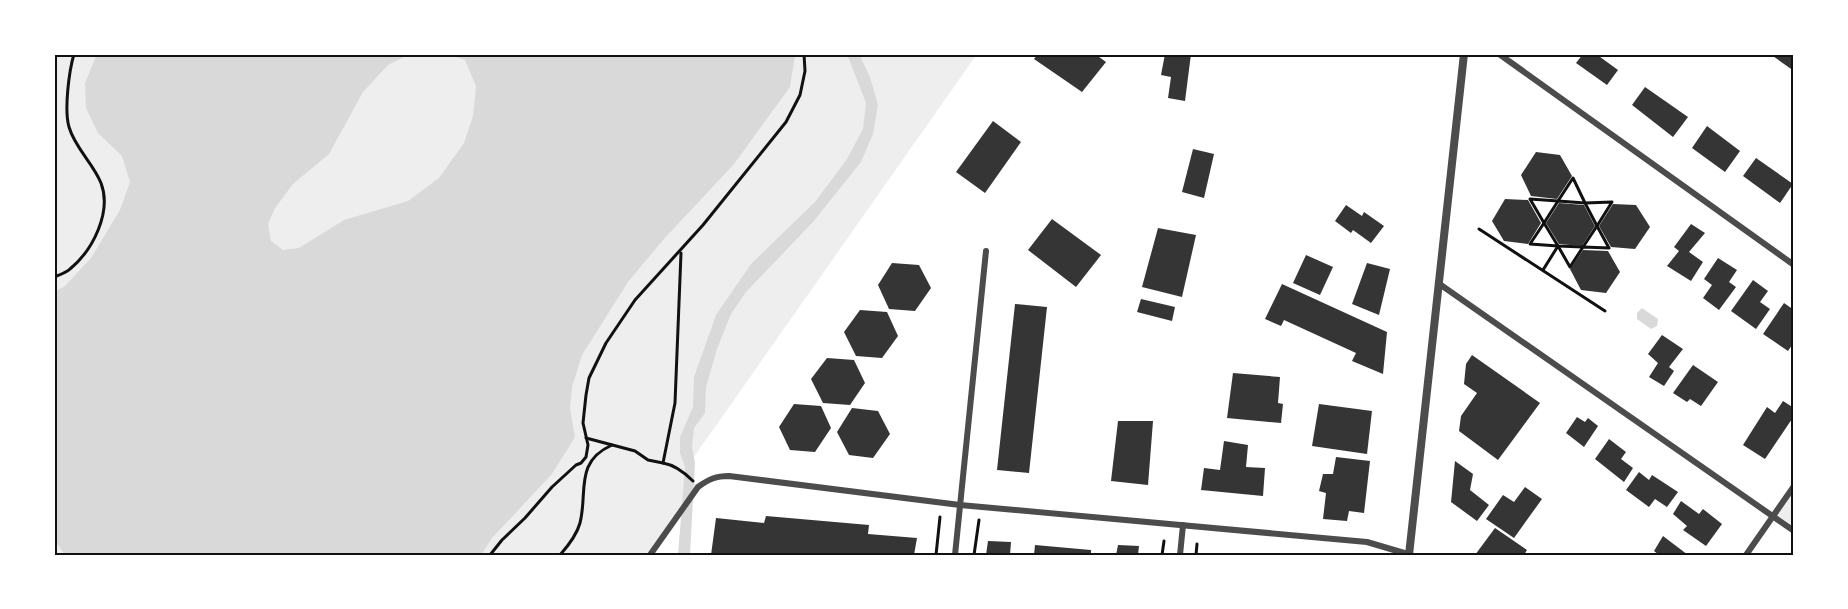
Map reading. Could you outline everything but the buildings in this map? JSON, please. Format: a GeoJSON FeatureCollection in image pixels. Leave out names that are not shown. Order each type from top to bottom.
{"type":"FeatureCollection","features":[{"type":"Feature","properties":{"kind":"street"},"geometry":{"type":"LineString","coordinates":[[650,555],[698,487],[709,479],[729,476],[960,505],[1367,542],[1410,555],[1464,54]]}},
{"type":"Feature","properties":{"kind":"street"},"geometry":{"type":"LineString","coordinates":[[1499,54],[1794,265]]}},
{"type":"Feature","properties":{"kind":"street"},"geometry":{"type":"LineString","coordinates":[[955,555],[986,250]]}},
{"type":"Feature","properties":{"kind":"street"},"geometry":{"type":"LineString","coordinates":[[1438,283],[1794,531]]}},
{"type":"Feature","properties":{"kind":"street"},"geometry":{"type":"LineString","coordinates":[[1746,555],[1794,486]]}},
{"type":"Feature","properties":{"kind":"street"},"geometry":{"type":"LineString","coordinates":[[1180,555],[1183,525]]}},
{"type":"Feature","properties":{"kind":"path"},"geometry":{"type":"LineString","coordinates":[[54,277],[68,271],[88,249],[101,224],[105,205],[101,184],[74,138],[67,118],[70,69],[74,54]]}},
{"type":"Feature","properties":{"kind":"path"},"geometry":{"type":"LineString","coordinates":[[490,555],[552,487],[586,457],[588,446],[583,431],[583,412],[589,378],[596,361],[635,300],[681,251],[786,123],[800,94],[805,70],[804,54]]}},
{"type":"Feature","properties":{"kind":"path"},"geometry":{"type":"LineString","coordinates":[[1573,178],[1610,248],[1530,244],[1558,201],[1573,178]]}},
{"type":"Feature","properties":{"kind":"path"},"geometry":{"type":"LineString","coordinates":[[1530,199],[1585,203],[1612,202],[1570,267],[1530,199]]}},
{"type":"Feature","properties":{"kind":"path"},"geometry":{"type":"LineString","coordinates":[[1479,229],[1605,311]]}},
{"type":"Feature","properties":{"kind":"path"},"geometry":{"type":"LineString","coordinates":[[1542,270],[1558,246]]}},
{"type":"Feature","properties":{"kind":"path"},"geometry":{"type":"LineString","coordinates":[[663,464],[675,403],[681,251]]}},
{"type":"Feature","properties":{"kind":"path"},"geometry":{"type":"LineString","coordinates":[[586,438],[635,451],[648,460],[670,464],[684,472],[698,487]]}},
{"type":"Feature","properties":{"kind":"path"},"geometry":{"type":"LineString","coordinates":[[560,555],[579,526],[583,485],[589,466],[599,453],[612,445]]}},
{"type":"Feature","properties":{"kind":"path"},"geometry":{"type":"LineString","coordinates":[[936,555],[940,517]]}},
{"type":"Feature","properties":{"kind":"path"},"geometry":{"type":"LineString","coordinates":[[974,555],[979,520]]}},
{"type":"Feature","properties":{"kind":"path"},"geometry":{"type":"LineString","coordinates":[[1162,555],[1164,541]]}},
{"type":"Feature","properties":{"kind":"path"},"geometry":{"type":"LineString","coordinates":[[1196,555],[1197,544]]}},
{"type":"Feature","properties":{"kind":"shaded area"},"geometry":{"type":"Polygon","coordinates":[[[54,54],[977,54],[684,471],[698,487],[650,555],[54,555],[54,54]]]}},
{"type":"Feature","properties":{"kind":"shaded area"},"geometry":{"type":"Polygon","coordinates":[[[97,54],[410,54],[388,65],[363,92],[329,154],[293,184],[275,208],[268,224],[271,241],[283,250],[299,248],[344,220],[408,201],[439,178],[464,143],[473,116],[476,86],[465,60],[446,54],[795,55],[790,87],[734,164],[663,240],[628,282],[582,355],[572,387],[570,409],[575,437],[552,474],[492,538],[481,555],[65,555],[54,540],[54,292],[65,286],[91,258],[120,210],[130,182],[122,156],[98,133],[86,108],[85,83],[97,54]]]}},
{"type":"Feature","properties":{"kind":"shaded area"},"geometry":{"type":"Polygon","coordinates":[[[847,54],[859,54],[870,77],[878,105],[873,134],[861,162],[813,222],[746,292],[731,314],[717,349],[706,387],[705,413],[694,428],[692,447],[695,463],[690,555],[678,555],[685,467],[680,453],[680,437],[693,407],[694,377],[716,315],[751,264],[815,202],[847,159],[863,129],[866,103],[847,54]]]}},
{"type":"Feature","properties":{"kind":"shaded area"},"geometry":{"type":"Polygon","coordinates":[[[1642,308],[1658,319],[1657,326],[1651,329],[1637,319],[1637,313],[1642,308]]]}},
{"type":"Feature","properties":{"kind":"shaded area"},"geometry":{"type":"Polygon","coordinates":[[[1794,486],[1794,531],[1774,516],[1794,486]]]}}]}
